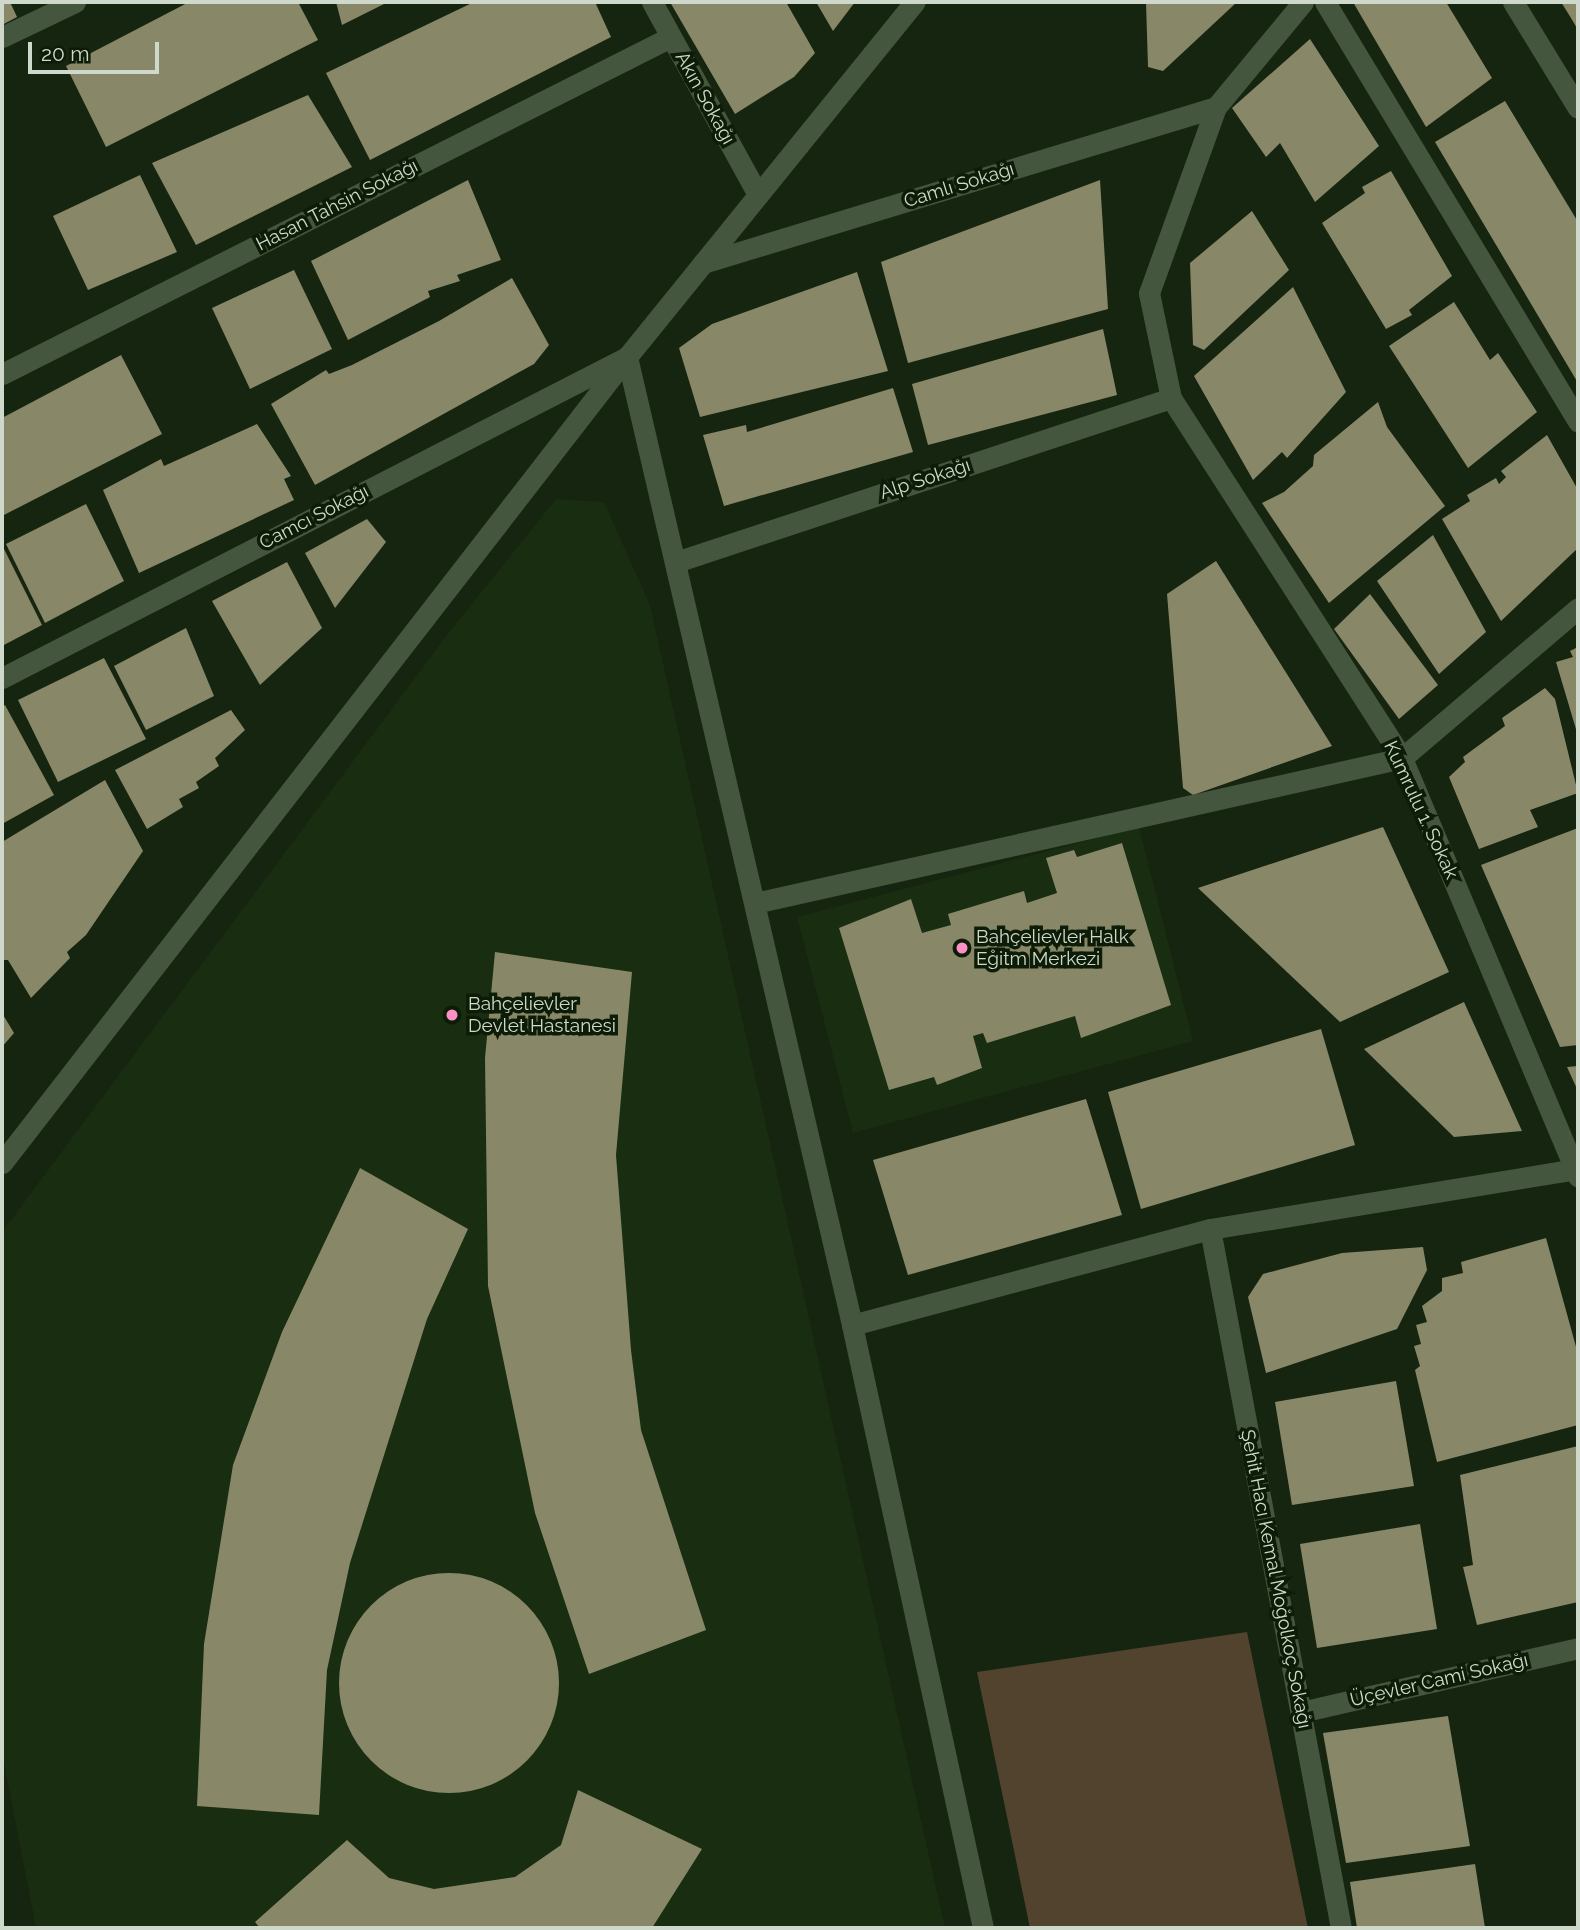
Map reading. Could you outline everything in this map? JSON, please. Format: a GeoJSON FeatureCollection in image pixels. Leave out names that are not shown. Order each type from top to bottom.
{"type":"FeatureCollection","features":[{"type":"Feature","properties":{"kind":"street"},"geometry":{"type":"LineString","coordinates":[[2,37],[75,2]]}},
{"type":"Feature","properties":{"kind":"street","name":"Akın Sokağı"},"geometry":{"type":"LineString","coordinates":[[652,2],[758,195]]}},
{"type":"Feature","properties":{"kind":"street"},"geometry":{"type":"LineString","coordinates":[[2,1163],[627,357],[914,2]]}},
{"type":"Feature","properties":{"kind":"street"},"geometry":{"type":"LineString","coordinates":[[1171,398],[1149,293],[1216,107],[1303,2]]}},
{"type":"Feature","properties":{"kind":"street"},"geometry":{"type":"LineString","coordinates":[[1325,2],[1578,422]]}},
{"type":"Feature","properties":{"kind":"street"},"geometry":{"type":"LineString","coordinates":[[1513,2],[1578,108]]}},
{"type":"Feature","properties":{"kind":"street","name":"Hasan Tahsin Sokağı"},"geometry":{"type":"LineString","coordinates":[[2,374],[671,37]]}},
{"type":"Feature","properties":{"kind":"street","name":"Camlı Sokağı"},"geometry":{"type":"LineString","coordinates":[[703,264],[1216,107]]}},
{"type":"Feature","properties":{"kind":"street"},"geometry":{"type":"LineString","coordinates":[[627,357],[679,561],[852,1325],[983,1928]]}},
{"type":"Feature","properties":{"kind":"street","name":"Camcı Sokağı"},"geometry":{"type":"LineString","coordinates":[[2,678],[627,357]]}},
{"type":"Feature","properties":{"kind":"street","name":"Alp Sokağı"},"geometry":{"type":"LineString","coordinates":[[679,561],[1171,398]]}},
{"type":"Feature","properties":{"kind":"street","name":"Kumrulu 1. Sokak"},"geometry":{"type":"LineString","coordinates":[[1171,398],[1402,758],[1578,1172]]}},
{"type":"Feature","properties":{"kind":"street"},"geometry":{"type":"LineString","coordinates":[[755,903],[1402,758],[1578,608]]}},
{"type":"Feature","properties":{"kind":"street"},"geometry":{"type":"LineString","coordinates":[[852,1325],[1210,1229],[1578,1172]]}},
{"type":"Feature","properties":{"kind":"street","name":"Şehit Hacı Kemal Moğolkoç Sokağı"},"geometry":{"type":"LineString","coordinates":[[1210,1229],[1341,1928]]}},
{"type":"Feature","properties":{"kind":"street","name":"Üçevler Cami Sokağı"},"geometry":{"type":"LineString","coordinates":[[1301,1712],[1578,1647]]}},
{"type":"Feature","properties":{"kind":"shaded area","name":"Bahçelievler Devlet Hastanesi"},"geometry":{"type":"Polygon","coordinates":[[[556,499],[604,502],[650,605],[945,1928],[36,1928],[2,1752],[2,1232],[447,635],[556,499]]]}},
{"type":"Feature","properties":{"kind":"shaded area"},"geometry":{"type":"Polygon","coordinates":[[[1139,827],[1193,1041],[853,1133],[797,917],[1139,827]]]}},
{"type":"Feature","properties":{"kind":"shaded area"},"geometry":{"type":"Polygon","coordinates":[[[1247,1632],[1308,1928],[1030,1928],[977,1672],[1247,1632]]]}},
{"type":"Feature","properties":{"kind":"building"},"geometry":{"type":"Polygon","coordinates":[[[2,2],[10,2],[17,17],[2,25],[2,2]]]}},
{"type":"Feature","properties":{"kind":"building"},"geometry":{"type":"Polygon","coordinates":[[[189,2],[298,2],[318,40],[106,147],[66,66],[189,2]]]}},
{"type":"Feature","properties":{"kind":"building"},"geometry":{"type":"Polygon","coordinates":[[[336,2],[388,2],[342,25],[336,2]]]}},
{"type":"Feature","properties":{"kind":"building"},"geometry":{"type":"Polygon","coordinates":[[[474,2],[595,2],[611,37],[370,160],[326,73],[474,2]]]}},
{"type":"Feature","properties":{"kind":"building"},"geometry":{"type":"Polygon","coordinates":[[[670,2],[786,2],[815,53],[794,77],[735,114],[670,2]]]}},
{"type":"Feature","properties":{"kind":"building"},"geometry":{"type":"Polygon","coordinates":[[[816,2],[855,2],[833,31],[816,2]]]}},
{"type":"Feature","properties":{"kind":"building"},"geometry":{"type":"Polygon","coordinates":[[[1146,2],[1237,2],[1163,71],[1148,67],[1146,2]]]}},
{"type":"Feature","properties":{"kind":"building"},"geometry":{"type":"Polygon","coordinates":[[[1353,2],[1446,2],[1492,78],[1426,127],[1353,2]]]}},
{"type":"Feature","properties":{"kind":"building"},"geometry":{"type":"Polygon","coordinates":[[[1561,2],[1578,2],[1578,30],[1571,18],[1561,2]]]}},
{"type":"Feature","properties":{"kind":"building"},"geometry":{"type":"Polygon","coordinates":[[[1310,39],[1379,146],[1315,202],[1280,143],[1266,157],[1232,108],[1310,39]]]}},
{"type":"Feature","properties":{"kind":"building"},"geometry":{"type":"Polygon","coordinates":[[[308,95],[352,167],[196,245],[152,163],[308,95]]]}},
{"type":"Feature","properties":{"kind":"building"},"geometry":{"type":"Polygon","coordinates":[[[1505,101],[1578,222],[1578,383],[1435,142],[1505,101]]]}},
{"type":"Feature","properties":{"kind":"building"},"geometry":{"type":"Polygon","coordinates":[[[1391,171],[1452,276],[1409,310],[1412,315],[1386,329],[1322,223],[1365,193],[1362,187],[1391,171]]]}},
{"type":"Feature","properties":{"kind":"building"},"geometry":{"type":"Polygon","coordinates":[[[140,175],[177,252],[88,290],[53,216],[140,175]]]}},
{"type":"Feature","properties":{"kind":"building"},"geometry":{"type":"Polygon","coordinates":[[[468,180],[501,260],[457,275],[460,281],[428,291],[430,297],[348,340],[311,261],[468,180]]]}},
{"type":"Feature","properties":{"kind":"building"},"geometry":{"type":"Polygon","coordinates":[[[1100,180],[1108,309],[908,363],[881,262],[1100,180]]]}},
{"type":"Feature","properties":{"kind":"building"},"geometry":{"type":"Polygon","coordinates":[[[1252,211],[1289,270],[1204,350],[1193,345],[1190,263],[1252,211]]]}},
{"type":"Feature","properties":{"kind":"building"},"geometry":{"type":"Polygon","coordinates":[[[294,270],[332,349],[250,389],[212,308],[294,270]]]}},
{"type":"Feature","properties":{"kind":"building"},"geometry":{"type":"Polygon","coordinates":[[[857,272],[888,371],[700,417],[679,348],[712,324],[857,272]]]}},
{"type":"Feature","properties":{"kind":"building"},"geometry":{"type":"Polygon","coordinates":[[[512,278],[549,345],[534,364],[315,485],[271,404],[326,370],[329,374],[352,365],[439,321],[512,278]]]}},
{"type":"Feature","properties":{"kind":"building"},"geometry":{"type":"Polygon","coordinates":[[[1293,287],[1346,392],[1287,458],[1282,452],[1253,480],[1194,376],[1293,287]]]}},
{"type":"Feature","properties":{"kind":"building"},"geometry":{"type":"Polygon","coordinates":[[[1454,302],[1490,360],[1498,353],[1537,412],[1468,468],[1389,346],[1454,302]]]}},
{"type":"Feature","properties":{"kind":"building"},"geometry":{"type":"Polygon","coordinates":[[[1103,329],[1117,395],[928,445],[912,384],[1103,329]]]}},
{"type":"Feature","properties":{"kind":"building"},"geometry":{"type":"Polygon","coordinates":[[[121,355],[162,434],[2,516],[2,418],[121,355]]]}},
{"type":"Feature","properties":{"kind":"building"},"geometry":{"type":"Polygon","coordinates":[[[893,388],[913,452],[724,506],[703,435],[746,425],[747,432],[893,388]]]}},
{"type":"Feature","properties":{"kind":"building"},"geometry":{"type":"Polygon","coordinates":[[[1378,402],[1387,427],[1445,506],[1329,603],[1262,503],[1284,492],[1313,466],[1314,455],[1378,402]]]}},
{"type":"Feature","properties":{"kind":"building"},"geometry":{"type":"Polygon","coordinates":[[[257,424],[291,476],[284,479],[294,500],[139,573],[103,490],[161,459],[164,466],[257,424]]]}},
{"type":"Feature","properties":{"kind":"building"},"geometry":{"type":"Polygon","coordinates":[[[1547,435],[1578,490],[1578,548],[1501,621],[1442,519],[1470,501],[1467,495],[1496,478],[1499,484],[1506,477],[1501,471],[1547,435]]]}},
{"type":"Feature","properties":{"kind":"building"},"geometry":{"type":"Polygon","coordinates":[[[86,504],[124,581],[45,623],[6,544],[86,504]]]}},
{"type":"Feature","properties":{"kind":"building"},"geometry":{"type":"Polygon","coordinates":[[[367,519],[386,542],[335,608],[305,553],[367,519]]]}},
{"type":"Feature","properties":{"kind":"building"},"geometry":{"type":"Polygon","coordinates":[[[1433,535],[1486,632],[1439,674],[1377,581],[1433,535]]]}},
{"type":"Feature","properties":{"kind":"building"},"geometry":{"type":"Polygon","coordinates":[[[2,545],[42,625],[2,646],[2,545]]]}},
{"type":"Feature","properties":{"kind":"building"},"geometry":{"type":"Polygon","coordinates":[[[1216,561],[1332,746],[1193,795],[1183,788],[1167,594],[1216,561]]]}},
{"type":"Feature","properties":{"kind":"building"},"geometry":{"type":"Polygon","coordinates":[[[287,562],[322,628],[260,685],[212,601],[287,562]]]}},
{"type":"Feature","properties":{"kind":"building"},"geometry":{"type":"Polygon","coordinates":[[[1370,594],[1438,685],[1399,719],[1334,629],[1370,594]]]}},
{"type":"Feature","properties":{"kind":"building"},"geometry":{"type":"Polygon","coordinates":[[[186,628],[214,696],[146,730],[114,666],[186,628]]]}},
{"type":"Feature","properties":{"kind":"building"},"geometry":{"type":"Polygon","coordinates":[[[1578,647],[1578,736],[1556,662],[1573,657],[1570,651],[1578,647]]]}},
{"type":"Feature","properties":{"kind":"building"},"geometry":{"type":"Polygon","coordinates":[[[104,658],[146,739],[58,782],[18,700],[104,658]]]}},
{"type":"Feature","properties":{"kind":"building"},"geometry":{"type":"Polygon","coordinates":[[[1545,688],[1555,699],[1578,793],[1530,810],[1538,827],[1479,849],[1449,777],[1465,762],[1463,757],[1505,726],[1502,718],[1545,688]]]}},
{"type":"Feature","properties":{"kind":"building"},"geometry":{"type":"Polygon","coordinates":[[[5,705],[54,795],[2,824],[2,707],[5,705]]]}},
{"type":"Feature","properties":{"kind":"building"},"geometry":{"type":"Polygon","coordinates":[[[231,710],[245,730],[215,758],[219,766],[196,782],[199,788],[179,799],[183,807],[147,829],[115,770],[231,710]]]}},
{"type":"Feature","properties":{"kind":"building"},"geometry":{"type":"Polygon","coordinates":[[[105,780],[143,851],[86,935],[67,952],[70,958],[31,998],[8,960],[2,960],[2,842],[105,780]]]}},
{"type":"Feature","properties":{"kind":"building"},"geometry":{"type":"Polygon","coordinates":[[[1383,827],[1449,972],[1340,1022],[1198,888],[1383,827]]]}},
{"type":"Feature","properties":{"kind":"building"},"geometry":{"type":"Polygon","coordinates":[[[1578,828],[1578,1045],[1560,1047],[1481,865],[1578,828]]]}},
{"type":"Feature","properties":{"kind":"building"},"geometry":{"type":"Polygon","coordinates":[[[1122,843],[1171,1005],[1081,1038],[1075,1016],[987,1043],[983,1033],[973,1036],[982,1068],[937,1085],[934,1077],[889,1090],[839,928],[911,899],[922,933],[951,925],[948,914],[1024,891],[1027,903],[1057,893],[1046,858],[1074,850],[1077,857],[1122,843]]]}},
{"type":"Feature","properties":{"kind":"building"},"geometry":{"type":"Polygon","coordinates":[[[495,952],[632,972],[616,1155],[631,1350],[641,1430],[706,1630],[589,1674],[535,1513],[488,1286],[485,1058],[495,952]]]}},
{"type":"Feature","properties":{"kind":"building"},"geometry":{"type":"Polygon","coordinates":[[[1464,1002],[1522,1131],[1454,1137],[1364,1049],[1464,1002]]]}},
{"type":"Feature","properties":{"kind":"building"},"geometry":{"type":"Polygon","coordinates":[[[2,1013],[14,1033],[2,1047],[2,1013]]]}},
{"type":"Feature","properties":{"kind":"building"},"geometry":{"type":"Polygon","coordinates":[[[1321,1029],[1355,1145],[1141,1209],[1108,1092],[1321,1029]]]}},
{"type":"Feature","properties":{"kind":"building"},"geometry":{"type":"Polygon","coordinates":[[[1578,1066],[1578,1091],[1567,1067],[1578,1066]]]}},
{"type":"Feature","properties":{"kind":"building"},"geometry":{"type":"Polygon","coordinates":[[[1086,1099],[1122,1215],[908,1275],[873,1160],[1086,1099]]]}},
{"type":"Feature","properties":{"kind":"building"},"geometry":{"type":"Polygon","coordinates":[[[360,1168],[468,1229],[427,1319],[350,1563],[327,1670],[319,1815],[197,1806],[204,1644],[233,1465],[282,1332],[360,1168]]]}},
{"type":"Feature","properties":{"kind":"building"},"geometry":{"type":"Polygon","coordinates":[[[1546,1238],[1578,1354],[1578,1425],[1437,1462],[1415,1370],[1420,1366],[1414,1346],[1421,1344],[1416,1325],[1427,1322],[1422,1306],[1442,1291],[1442,1278],[1463,1273],[1461,1262],[1546,1238]]]}},
{"type":"Feature","properties":{"kind":"building"},"geometry":{"type":"Polygon","coordinates":[[[1423,1247],[1427,1270],[1397,1329],[1266,1373],[1248,1297],[1263,1274],[1342,1253],[1423,1247]]]}},
{"type":"Feature","properties":{"kind":"building"},"geometry":{"type":"Polygon","coordinates":[[[1396,1381],[1414,1486],[1292,1505],[1275,1402],[1396,1381]]]}},
{"type":"Feature","properties":{"kind":"building"},"geometry":{"type":"Polygon","coordinates":[[[1578,1446],[1578,1602],[1477,1625],[1463,1567],[1473,1565],[1460,1475],[1578,1446]]]}},
{"type":"Feature","properties":{"kind":"building"},"geometry":{"type":"Polygon","coordinates":[[[1420,1524],[1437,1629],[1317,1648],[1300,1544],[1420,1524]]]}},
{"type":"Feature","properties":{"kind":"building"},"geometry":{"type":"Polygon","coordinates":[[[449,1573],[491,1581],[527,1605],[551,1641],[559,1683],[551,1725],[527,1761],[491,1785],[449,1793],[407,1785],[371,1761],[347,1725],[339,1683],[347,1641],[371,1605],[407,1581],[449,1573]]]}},
{"type":"Feature","properties":{"kind":"building"},"geometry":{"type":"Polygon","coordinates":[[[1448,1716],[1470,1846],[1346,1863],[1323,1733],[1448,1716]]]}},
{"type":"Feature","properties":{"kind":"building"},"geometry":{"type":"Polygon","coordinates":[[[578,1790],[702,1849],[652,1928],[260,1928],[255,1922],[347,1840],[389,1878],[434,1889],[515,1877],[561,1845],[578,1790]]]}},
{"type":"Feature","properties":{"kind":"building"},"geometry":{"type":"Polygon","coordinates":[[[1475,1864],[1485,1928],[1357,1928],[1350,1882],[1475,1864]]]}},
{"type":"Feature","properties":{"kind":"place","name":"Bahçelievler Halk Eğitm Merkezi"},"geometry":{"type":"Point","coordinates":[962,948]}},
{"type":"Feature","properties":{"kind":"place","name":"Bahçelievler Devlet Hastanesi"},"geometry":{"type":"Point","coordinates":[452,1015]}}]}
